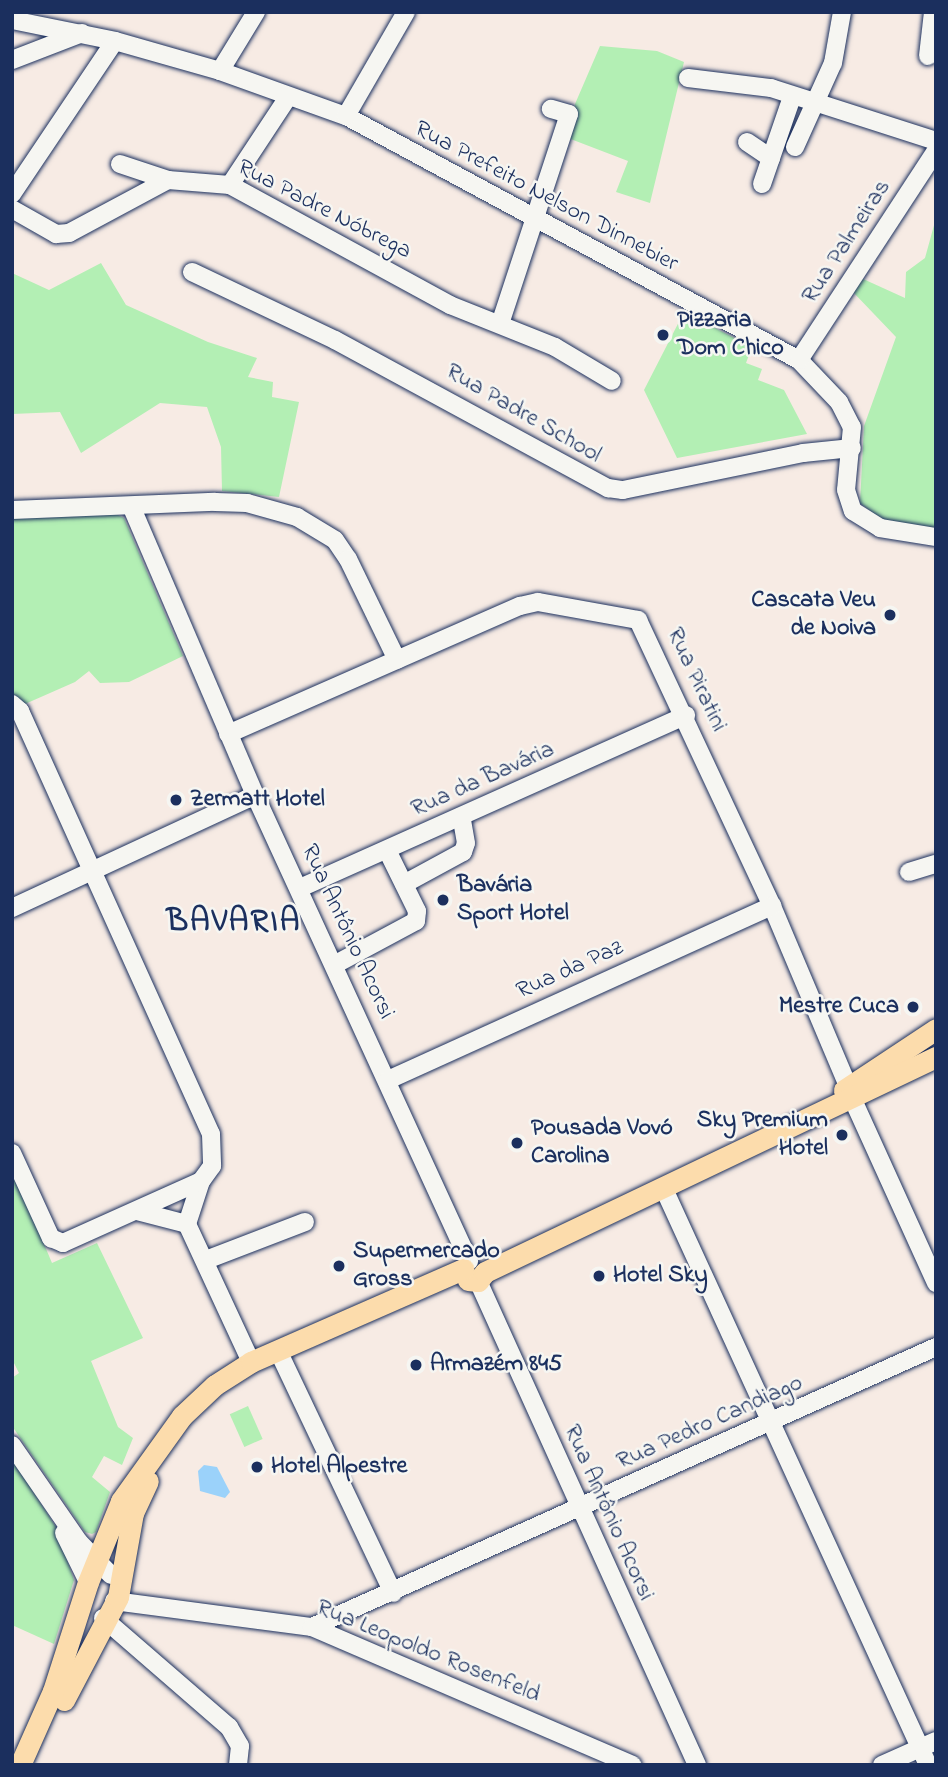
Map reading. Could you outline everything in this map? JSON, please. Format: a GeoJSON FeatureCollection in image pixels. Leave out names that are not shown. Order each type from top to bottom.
{"type":"FeatureCollection","features":[{"type":"Feature","properties":{"kind":"main road"},"geometry":{"type":"LineString","coordinates":[[20,1765],[103,1590],[121,1502],[169,1431],[215,1385],[251,1362],[474,1271],[664,1189],[851,1094],[936,1029]]}},
{"type":"Feature","properties":{"kind":"main road"},"geometry":{"type":"LineString","coordinates":[[34,1765],[133,1513],[165,1453],[222,1394],[282,1359],[936,1057]]}},
{"type":"Feature","properties":{"kind":"street"},"geometry":{"type":"LineString","coordinates":[[220,71],[256,12]]}},
{"type":"Feature","properties":{"kind":"street"},"geometry":{"type":"LineString","coordinates":[[346,116],[406,12]]}},
{"type":"Feature","properties":{"kind":"street"},"geometry":{"type":"LineString","coordinates":[[795,147],[835,57],[842,12]]}},
{"type":"Feature","properties":{"kind":"street"},"geometry":{"type":"LineString","coordinates":[[928,56],[933,12]]}},
{"type":"Feature","properties":{"kind":"street","name":"Rua Prefeito Nelson Dinnebier"},"geometry":{"type":"LineString","coordinates":[[12,20],[115,41],[220,71],[346,116],[799,360],[847,415],[852,448],[846,490],[853,511],[880,528],[936,537]]}},
{"type":"Feature","properties":{"kind":"street"},"geometry":{"type":"LineString","coordinates":[[12,60],[82,33]]}},
{"type":"Feature","properties":{"kind":"street"},"geometry":{"type":"LineString","coordinates":[[12,194],[115,41]]}},
{"type":"Feature","properties":{"kind":"street"},"geometry":{"type":"LineString","coordinates":[[688,78],[754,85],[814,101],[936,141]]}},
{"type":"Feature","properties":{"kind":"street"},"geometry":{"type":"LineString","coordinates":[[230,185],[288,97]]}},
{"type":"Feature","properties":{"kind":"street"},"geometry":{"type":"LineString","coordinates":[[762,184],[792,97]]}},
{"type":"Feature","properties":{"kind":"street"},"geometry":{"type":"LineString","coordinates":[[500,324],[569,114],[551,109]]}},
{"type":"Feature","properties":{"kind":"street"},"geometry":{"type":"LineString","coordinates":[[747,142],[771,158]]}},
{"type":"Feature","properties":{"kind":"street","name":"Rua Palmeiras"},"geometry":{"type":"LineString","coordinates":[[799,360],[936,151]]}},
{"type":"Feature","properties":{"kind":"street","name":"Rua Padre Nóbrega"},"geometry":{"type":"LineString","coordinates":[[120,164],[168,180],[230,185],[450,305],[555,347],[612,381]]}},
{"type":"Feature","properties":{"kind":"street"},"geometry":{"type":"LineString","coordinates":[[12,209],[56,234],[69,233],[168,180]]}},
{"type":"Feature","properties":{"kind":"street","name":"Rua Padre School"},"geometry":{"type":"LineString","coordinates":[[192,272],[428,388],[608,488],[623,490],[803,453],[852,448]]}},
{"type":"Feature","properties":{"kind":"street"},"geometry":{"type":"LineString","coordinates":[[12,510],[247,503],[316,525],[348,559],[397,660]]}},
{"type":"Feature","properties":{"kind":"street","name":"Rua Antônio Acorsi"},"geometry":{"type":"LineString","coordinates":[[132,508],[255,795],[388,1080],[578,1509],[697,1765]]}},
{"type":"Feature","properties":{"kind":"street","name":"Rua Piratini"},"geometry":{"type":"LineString","coordinates":[[228,734],[538,602],[629,616],[644,626],[772,906],[851,1094],[936,1283]]}},
{"type":"Feature","properties":{"kind":"street"},"geometry":{"type":"LineString","coordinates":[[12,704],[20,711],[211,1134],[215,1154],[201,1181],[187,1224],[251,1362]]}},
{"type":"Feature","properties":{"kind":"street","name":"Rua da Bavária"},"geometry":{"type":"LineString","coordinates":[[300,888],[686,715]]}},
{"type":"Feature","properties":{"kind":"street"},"geometry":{"type":"LineString","coordinates":[[12,908],[255,795]]}},
{"type":"Feature","properties":{"kind":"street"},"geometry":{"type":"LineString","coordinates":[[404,884],[463,852],[466,843],[461,816]]}},
{"type":"Feature","properties":{"kind":"street"},"geometry":{"type":"LineString","coordinates":[[334,965],[413,925],[417,911],[387,850]]}},
{"type":"Feature","properties":{"kind":"street"},"geometry":{"type":"LineString","coordinates":[[909,872],[936,864]]}},
{"type":"Feature","properties":{"kind":"street","name":"Rua da Paz"},"geometry":{"type":"LineString","coordinates":[[388,1080],[772,906]]}},
{"type":"Feature","properties":{"kind":"street"},"geometry":{"type":"LineString","coordinates":[[12,1153],[56,1241],[69,1242],[201,1181]]}},
{"type":"Feature","properties":{"kind":"street"},"geometry":{"type":"LineString","coordinates":[[664,1189],[768,1425],[928,1751],[882,1765]]}},
{"type":"Feature","properties":{"kind":"street"},"geometry":{"type":"LineString","coordinates":[[137,1211],[187,1224]]}},
{"type":"Feature","properties":{"kind":"street"},"geometry":{"type":"LineString","coordinates":[[206,1261],[305,1222]]}},
{"type":"Feature","properties":{"kind":"street","name":"Rua Pedro Candiago"},"geometry":{"type":"LineString","coordinates":[[312,1627],[768,1425],[936,1347]]}},
{"type":"Feature","properties":{"kind":"street"},"geometry":{"type":"LineString","coordinates":[[282,1359],[393,1593]]}},
{"type":"Feature","properties":{"kind":"street"},"geometry":{"type":"LineString","coordinates":[[12,1445],[79,1542],[103,1590],[229,1727],[240,1746],[237,1765]]}},
{"type":"Feature","properties":{"kind":"street","name":"Rua Leopoldo Rosenfeld"},"geometry":{"type":"LineString","coordinates":[[103,1590],[156,1605],[312,1627],[633,1765]]}},
{"type":"Feature","properties":{"kind":"green space"},"geometry":{"type":"Polygon","coordinates":[[[600,46],[657,51],[684,62],[650,203],[616,192],[628,161],[568,138],[575,104],[600,46]]]}},
{"type":"Feature","properties":{"kind":"green space"},"geometry":{"type":"Polygon","coordinates":[[[936,218],[936,528],[910,529],[881,519],[860,503],[864,426],[896,337],[852,291],[861,278],[905,298],[906,272],[925,258],[936,218]]]}},
{"type":"Feature","properties":{"kind":"green space"},"geometry":{"type":"Polygon","coordinates":[[[101,263],[126,305],[208,342],[257,358],[248,377],[273,382],[272,397],[299,402],[279,497],[222,491],[221,447],[207,407],[160,403],[81,453],[60,412],[12,414],[12,273],[49,290],[101,263]]]}},
{"type":"Feature","properties":{"kind":"green space"},"geometry":{"type":"Polygon","coordinates":[[[684,312],[752,347],[746,363],[762,369],[758,380],[784,390],[807,434],[677,458],[644,390],[684,312]]]}},
{"type":"Feature","properties":{"kind":"green space"},"geometry":{"type":"Polygon","coordinates":[[[116,514],[124,518],[183,656],[129,682],[100,683],[89,671],[75,682],[25,704],[12,693],[12,517],[116,514]]]}},
{"type":"Feature","properties":{"kind":"green space"},"geometry":{"type":"Polygon","coordinates":[[[12,1168],[52,1263],[97,1243],[143,1338],[91,1361],[118,1427],[133,1438],[122,1465],[104,1456],[92,1477],[110,1492],[96,1532],[92,1534],[85,1532],[12,1426],[12,1378],[19,1373],[12,1359],[12,1168]]]}},
{"type":"Feature","properties":{"kind":"green space"},"geometry":{"type":"Polygon","coordinates":[[[248,1406],[263,1439],[244,1447],[230,1414],[248,1406]]]}},
{"type":"Feature","properties":{"kind":"green space"},"geometry":{"type":"Polygon","coordinates":[[[12,1459],[56,1527],[74,1580],[54,1644],[12,1625],[12,1459]]]}},
{"type":"Feature","properties":{"kind":"water"},"geometry":{"type":"Polygon","coordinates":[[[204,1465],[217,1467],[230,1492],[225,1498],[200,1491],[198,1471],[204,1465]]]}},
{"type":"Feature","properties":{"kind":"place","name":"Pizzaria Dom Chico"},"geometry":{"type":"Point","coordinates":[663,335]}},
{"type":"Feature","properties":{"kind":"place","name":"Cascata Veu de Noiva"},"geometry":{"type":"Point","coordinates":[890,615]}},
{"type":"Feature","properties":{"kind":"place","name":"Zermatt Hotel"},"geometry":{"type":"Point","coordinates":[176,800]}},
{"type":"Feature","properties":{"kind":"place","name":"Bavária Sport Hotel"},"geometry":{"type":"Point","coordinates":[443,900]}},
{"type":"Feature","properties":{"kind":"place","name":"Mestre Cuca"},"geometry":{"type":"Point","coordinates":[913,1007]}},
{"type":"Feature","properties":{"kind":"place","name":"Sky Premium Hotel"},"geometry":{"type":"Point","coordinates":[842,1135]}},
{"type":"Feature","properties":{"kind":"place","name":"Pousada Vovó Carolina"},"geometry":{"type":"Point","coordinates":[517,1143]}},
{"type":"Feature","properties":{"kind":"place","name":"Supermercado Gross"},"geometry":{"type":"Point","coordinates":[339,1266]}},
{"type":"Feature","properties":{"kind":"place","name":"Hotel Sky"},"geometry":{"type":"Point","coordinates":[599,1276]}},
{"type":"Feature","properties":{"kind":"place","name":"Armazém 845"},"geometry":{"type":"Point","coordinates":[416,1365]}},
{"type":"Feature","properties":{"kind":"place","name":"Hotel Alpestre"},"geometry":{"type":"Point","coordinates":[257,1467]}},
{"type":"Feature","properties":{"kind":"district","name":"BAVARIA"},"geometry":{"type":"Point","coordinates":[234,923]}}]}
